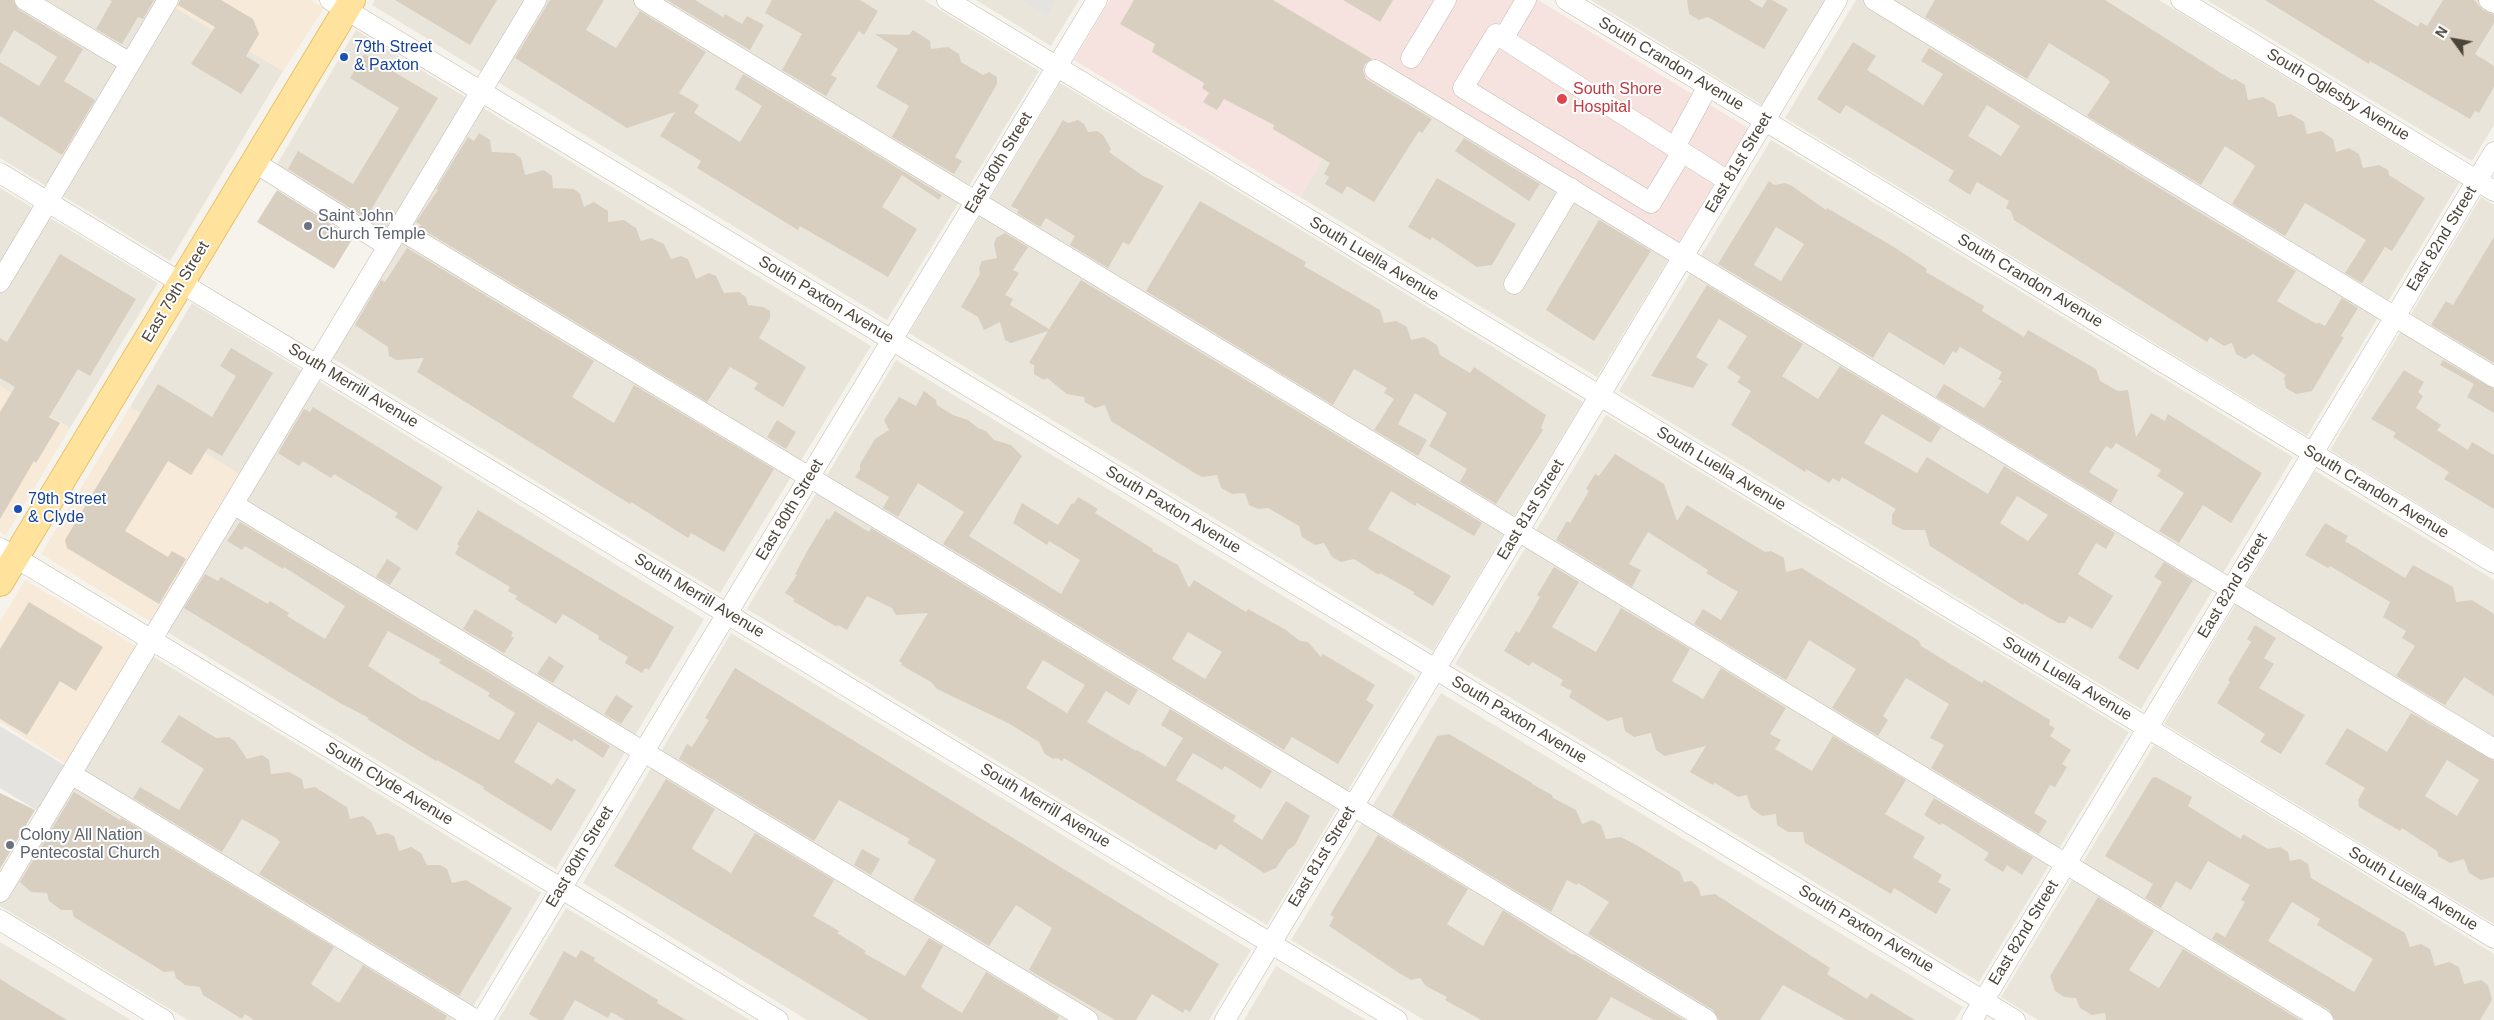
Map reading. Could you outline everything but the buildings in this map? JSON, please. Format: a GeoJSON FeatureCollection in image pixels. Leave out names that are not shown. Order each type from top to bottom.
{"type":"FeatureCollection","features":[{"type":"Feature","properties":{"kind":"main road","name":"East 79th Street"},"geometry":{"type":"LineString","coordinates":[[0,583],[8,553],[182,282],[254,162],[342,3]]}},
{"type":"Feature","properties":{"kind":"street"},"geometry":{"type":"LineString","coordinates":[[25,0],[130,63]]}},
{"type":"Feature","properties":{"kind":"street"},"geometry":{"type":"LineString","coordinates":[[0,282],[168,0]]}},
{"type":"Feature","properties":{"kind":"street"},"geometry":{"type":"LineString","coordinates":[[0,892],[536,0]]}},
{"type":"Feature","properties":{"kind":"street"},"geometry":{"type":"LineString","coordinates":[[644,0],[2323,1020]]}},
{"type":"Feature","properties":{"kind":"street","name":"South Luella Avenue"},"geometry":{"type":"LineString","coordinates":[[947,0],[2494,938]]}},
{"type":"Feature","properties":{"kind":"street","name":"East 80th Street"},"geometry":{"type":"LineString","coordinates":[[482,1020],[1097,0]]}},
{"type":"Feature","properties":{"kind":"street"},"geometry":{"type":"LineString","coordinates":[[1411,58],[1446,0]]}},
{"type":"Feature","properties":{"kind":"street"},"geometry":{"type":"LineString","coordinates":[[1503,39],[1526,0]]}},
{"type":"Feature","properties":{"kind":"street","name":"South Crandon Avenue"},"geometry":{"type":"LineString","coordinates":[[1566,0],[2494,563]]}},
{"type":"Feature","properties":{"kind":"street","name":"East 81st Street"},"geometry":{"type":"LineString","coordinates":[[1225,1020],[1837,0]]}},
{"type":"Feature","properties":{"kind":"street"},"geometry":{"type":"LineString","coordinates":[[1874,0],[2494,377]]}},
{"type":"Feature","properties":{"kind":"street","name":"South Oglesby Avenue"},"geometry":{"type":"LineString","coordinates":[[2181,0],[2494,191]]}},
{"type":"Feature","properties":{"kind":"street"},"geometry":{"type":"LineString","coordinates":[[2489,0],[2494,3]]}},
{"type":"Feature","properties":{"kind":"street","name":"South Paxton Avenue"},"geometry":{"type":"LineString","coordinates":[[342,3],[481,92],[2016,1020]]}},
{"type":"Feature","properties":{"kind":"street"},"geometry":{"type":"LineString","coordinates":[[1708,86],[1678,149],[1651,203],[1463,88],[1496,34],[1503,39],[1678,149],[1728,181]]}},
{"type":"Feature","properties":{"kind":"street"},"geometry":{"type":"LineString","coordinates":[[1375,70],[2494,749]]}},
{"type":"Feature","properties":{"kind":"street","name":"East 82nd Street"},"geometry":{"type":"LineString","coordinates":[[1972,1020],[2494,152]]}},
{"type":"Feature","properties":{"kind":"street"},"geometry":{"type":"LineString","coordinates":[[254,162],[394,237],[810,477],[1707,1020]]}},
{"type":"Feature","properties":{"kind":"street","name":"South Merrill Avenue"},"geometry":{"type":"LineString","coordinates":[[0,173],[1398,1020]]}},
{"type":"Feature","properties":{"kind":"street"},"geometry":{"type":"LineString","coordinates":[[1514,284],[1571,188]]}},
{"type":"Feature","properties":{"kind":"street"},"geometry":{"type":"LineString","coordinates":[[233,504],[1088,1020]]}},
{"type":"Feature","properties":{"kind":"street","name":"South Clyde Avenue"},"geometry":{"type":"LineString","coordinates":[[8,553],[778,1020]]}},
{"type":"Feature","properties":{"kind":"street"},"geometry":{"type":"LineString","coordinates":[[71,774],[476,1020]]}},
{"type":"Feature","properties":{"kind":"street"},"geometry":{"type":"LineString","coordinates":[[0,920],[164,1020]]}},
{"type":"Feature","properties":{"kind":"shaded area"},"geometry":{"type":"Polygon","coordinates":[[[0,0],[168,0],[167,3],[283,71],[170,261],[0,158],[0,0]]]}},
{"type":"Feature","properties":{"kind":"shaded area"},"geometry":{"type":"Polygon","coordinates":[[[168,0],[310,0],[324,8],[283,71],[167,3],[168,0]]]}},
{"type":"Feature","properties":{"kind":"shaded area"},"geometry":{"type":"Polygon","coordinates":[[[375,0],[924,0],[1039,71],[887,320],[372,5],[375,0]]]}},
{"type":"Feature","properties":{"kind":"shaded area"},"geometry":{"type":"Polygon","coordinates":[[[976,0],[1079,0],[1051,46],[976,0]]]}},
{"type":"Feature","properties":{"kind":"shaded area"},"geometry":{"type":"Polygon","coordinates":[[[1022,0],[1055,0],[1047,15],[1022,0]]]}},
{"type":"Feature","properties":{"kind":"shaded area","name":"South Shore Hospital"},"geometry":{"type":"Polygon","coordinates":[[[1110,0],[1538,0],[1748,128],[1674,250],[1375,70],[1300,197],[1074,60],[1110,0]]]}},
{"type":"Feature","properties":{"kind":"shaded area"},"geometry":{"type":"Polygon","coordinates":[[[1591,0],[1825,0],[1762,105],[1591,0]]]}},
{"type":"Feature","properties":{"kind":"shaded area"},"geometry":{"type":"Polygon","coordinates":[[[1856,0],[2159,0],[2459,183],[2307,436],[1785,118],[1856,0]]]}},
{"type":"Feature","properties":{"kind":"shaded area"},"geometry":{"type":"Polygon","coordinates":[[[2207,0],[2494,0],[2494,125],[2472,161],[2207,0]]]}},
{"type":"Feature","properties":{"kind":"shaded area"},"geometry":{"type":"Polygon","coordinates":[[[356,30],[871,346],[720,593],[324,353],[388,246],[272,173],[356,30]]]}},
{"type":"Feature","properties":{"kind":"shaded area"},"geometry":{"type":"Polygon","coordinates":[[[1375,70],[1674,250],[1597,377],[1300,197],[1375,70]]]}},
{"type":"Feature","properties":{"kind":"shaded area"},"geometry":{"type":"Polygon","coordinates":[[[1060,83],[1583,402],[1433,651],[909,333],[1060,83]]]}},
{"type":"Feature","properties":{"kind":"shaded area"},"geometry":{"type":"Polygon","coordinates":[[[1771,140],[2293,457],[2141,709],[1619,391],[1771,140]]]}},
{"type":"Feature","properties":{"kind":"shaded area"},"geometry":{"type":"Polygon","coordinates":[[[0,188],[158,283],[70,428],[0,386],[0,188]]]}},
{"type":"Feature","properties":{"kind":"shaded area"},"geometry":{"type":"Polygon","coordinates":[[[2481,197],[2494,205],[2494,550],[2330,450],[2481,197]]]}},
{"type":"Feature","properties":{"kind":"shaded area"},"geometry":{"type":"Polygon","coordinates":[[[192,303],[704,619],[556,869],[159,627],[248,480],[130,407],[192,303]]]}},
{"type":"Feature","properties":{"kind":"shaded area"},"geometry":{"type":"Polygon","coordinates":[[[896,360],[1416,677],[1267,925],[747,609],[896,360]]]}},
{"type":"Feature","properties":{"kind":"shaded area"},"geometry":{"type":"Polygon","coordinates":[[[0,386],[70,428],[6,535],[0,532],[0,386]]]}},
{"type":"Feature","properties":{"kind":"shaded area"},"geometry":{"type":"Polygon","coordinates":[[[130,407],[248,479],[159,627],[41,554],[130,407]]]}},
{"type":"Feature","properties":{"kind":"shaded area"},"geometry":{"type":"Polygon","coordinates":[[[1606,415],[2129,732],[1979,982],[1455,664],[1606,415]]]}},
{"type":"Feature","properties":{"kind":"shaded area"},"geometry":{"type":"Polygon","coordinates":[[[2315,471],[2494,580],[2494,924],[2164,724],[2315,471]]]}},
{"type":"Feature","properties":{"kind":"shaded area"},"geometry":{"type":"Polygon","coordinates":[[[25,580],[144,651],[74,769],[0,722],[0,622],[25,580]]]}},
{"type":"Feature","properties":{"kind":"shaded area"},"geometry":{"type":"Polygon","coordinates":[[[731,633],[1251,950],[1209,1020],[807,1020],[583,883],[731,633]]]}},
{"type":"Feature","properties":{"kind":"shaded area"},"geometry":{"type":"Polygon","coordinates":[[[144,651],[541,893],[465,1020],[188,1020],[0,906],[0,892],[144,651]]]}},
{"type":"Feature","properties":{"kind":"shaded area"},"geometry":{"type":"Polygon","coordinates":[[[1441,693],[1963,1007],[1955,1020],[1424,1020],[1291,940],[1441,693]]]}},
{"type":"Feature","properties":{"kind":"shaded area"},"geometry":{"type":"Polygon","coordinates":[[[0,726],[69,768],[41,813],[0,788],[0,726]]]}},
{"type":"Feature","properties":{"kind":"shaded area"},"geometry":{"type":"Polygon","coordinates":[[[2154,745],[2494,954],[2494,1020],[2038,1020],[2001,997],[2154,745]]]}},
{"type":"Feature","properties":{"kind":"shaded area"},"geometry":{"type":"Polygon","coordinates":[[[566,908],[750,1020],[498,1020],[566,908]]]}},
{"type":"Feature","properties":{"kind":"shaded area"},"geometry":{"type":"Polygon","coordinates":[[[0,942],[131,1020],[0,1020],[0,942]]]}},
{"type":"Feature","properties":{"kind":"shaded area"},"geometry":{"type":"Polygon","coordinates":[[[1276,966],[1366,1020],[1244,1020],[1276,966]]]}},
{"type":"Feature","properties":{"kind":"place","name":"79th Street & Paxton"},"geometry":{"type":"Point","coordinates":[344,57]}},
{"type":"Feature","properties":{"kind":"place","name":"South Shore Hospital"},"geometry":{"type":"Point","coordinates":[1562,99]}},
{"type":"Feature","properties":{"kind":"place","name":"Saint John Church Temple"},"geometry":{"type":"Point","coordinates":[308,226]}},
{"type":"Feature","properties":{"kind":"place","name":"79th Street & Clyde"},"geometry":{"type":"Point","coordinates":[18,509]}},
{"type":"Feature","properties":{"kind":"place","name":"Colony All Nation Pentecostal Church"},"geometry":{"type":"Point","coordinates":[10,845]}}]}
